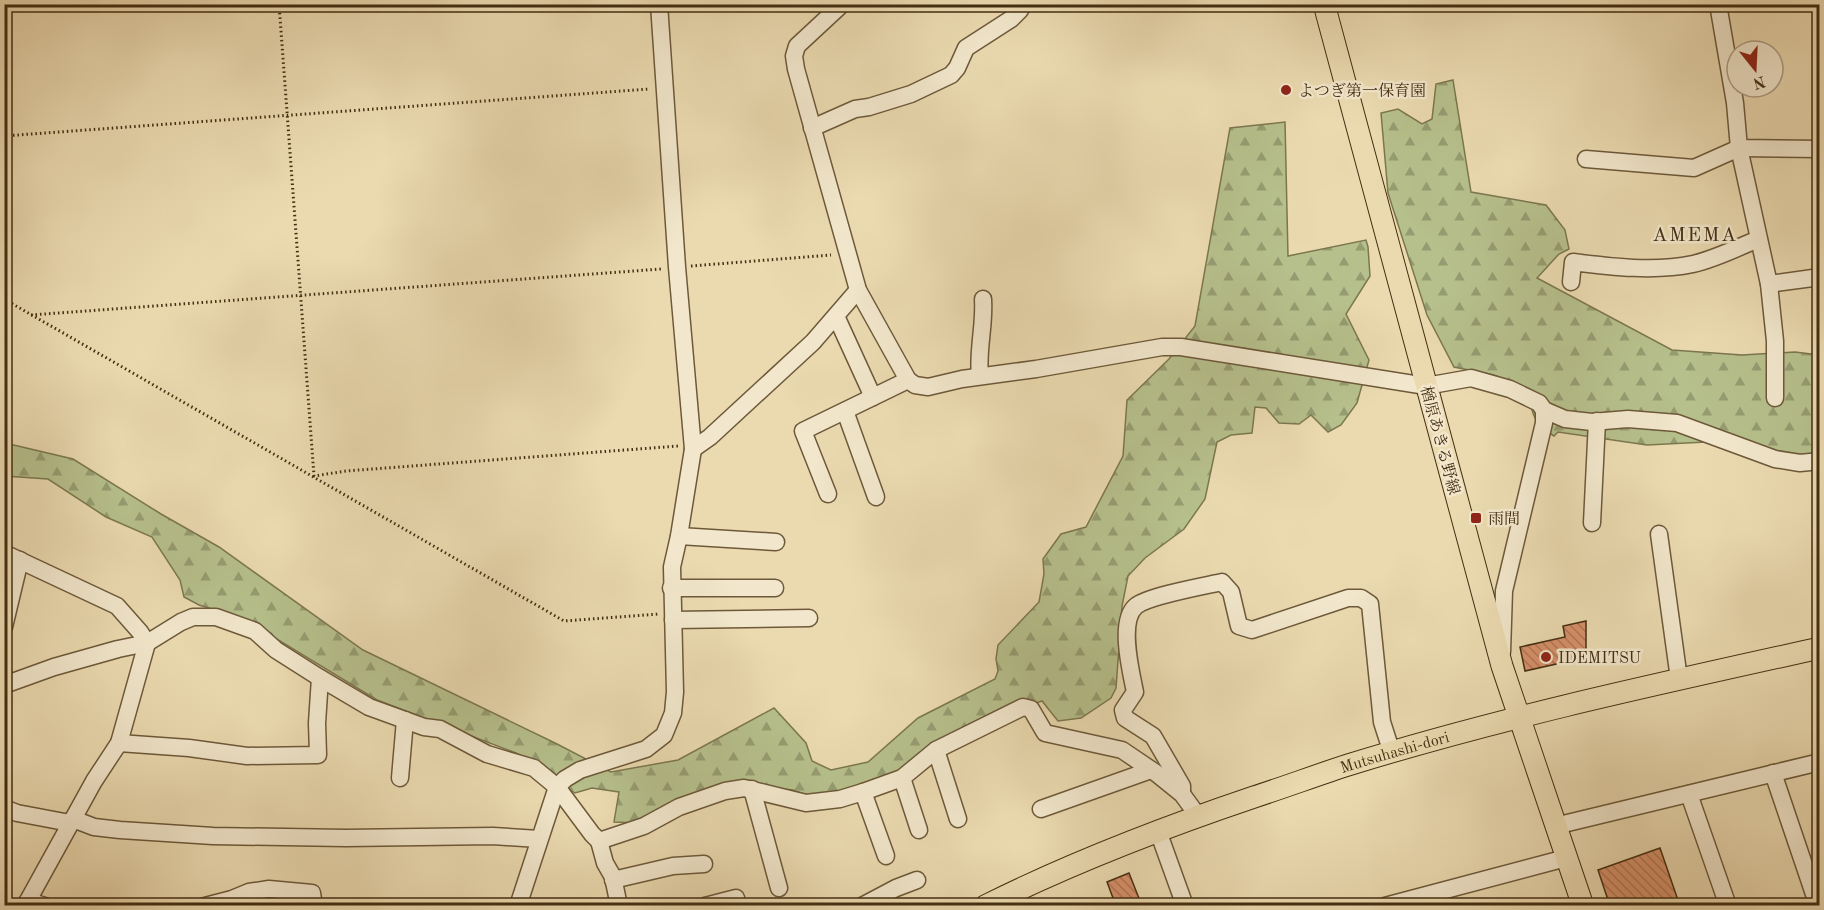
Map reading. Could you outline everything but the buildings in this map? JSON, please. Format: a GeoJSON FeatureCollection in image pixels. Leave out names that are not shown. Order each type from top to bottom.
{"type":"FeatureCollection","features":[{"type":"Feature","properties":{"kind":"main road","name":"楢原あきる野線"},"geometry":{"type":"LineString","coordinates":[[1324,4],[1502,666],[1583,906]]}},
{"type":"Feature","properties":{"kind":"main road","name":"Mutsuhashi-dori"},"geometry":{"type":"LineString","coordinates":[[985,906],[1158,831],[1348,765],[1518,718],[1820,648]]}},
{"type":"Feature","properties":{"kind":"street"},"geometry":{"type":"LineString","coordinates":[[518,906],[557,787],[565,778],[580,770],[646,749],[664,735],[673,713],[675,692],[672,567],[693,449],[677,267],[659,4]]}},
{"type":"Feature","properties":{"kind":"street"},"geometry":{"type":"LineString","coordinates":[[838,4],[839,7],[796,46],[794,56],[796,69],[858,290],[908,380],[915,385],[928,387],[962,379],[1036,369],[1162,347],[1181,347],[1426,386],[1471,378],[1520,394],[1539,403],[1544,410],[1565,419],[1596,422],[1628,418],[1677,423],[1775,459],[1800,463],[1820,461]]}},
{"type":"Feature","properties":{"kind":"street"},"geometry":{"type":"LineString","coordinates":[[812,128],[855,109],[911,94],[951,75],[957,68],[966,48],[1011,19],[1023,4]]}},
{"type":"Feature","properties":{"kind":"street"},"geometry":{"type":"LineString","coordinates":[[1718,4],[1735,103],[1739,148],[1768,284],[1775,341],[1775,398]]}},
{"type":"Feature","properties":{"kind":"street"},"geometry":{"type":"LineString","coordinates":[[1586,159],[1694,168],[1739,148],[1820,149]]}},
{"type":"Feature","properties":{"kind":"street"},"geometry":{"type":"LineString","coordinates":[[1571,282],[1573,262],[1602,266],[1669,268],[1695,263],[1758,239]]}},
{"type":"Feature","properties":{"kind":"street"},"geometry":{"type":"LineString","coordinates":[[1768,284],[1820,277]]}},
{"type":"Feature","properties":{"kind":"street"},"geometry":{"type":"LineString","coordinates":[[693,449],[813,342],[858,290]]}},
{"type":"Feature","properties":{"kind":"street"},"geometry":{"type":"LineString","coordinates":[[980,376],[978,363],[984,310],[983,299]]}},
{"type":"Feature","properties":{"kind":"street"},"geometry":{"type":"LineString","coordinates":[[836,316],[873,397]]}},
{"type":"Feature","properties":{"kind":"street"},"geometry":{"type":"LineString","coordinates":[[828,494],[803,431],[908,380]]}},
{"type":"Feature","properties":{"kind":"street"},"geometry":{"type":"LineString","coordinates":[[1502,666],[1504,591],[1544,423],[1544,410]]}},
{"type":"Feature","properties":{"kind":"street"},"geometry":{"type":"LineString","coordinates":[[845,411],[876,497]]}},
{"type":"Feature","properties":{"kind":"street"},"geometry":{"type":"LineString","coordinates":[[1592,523],[1596,422]]}},
{"type":"Feature","properties":{"kind":"street"},"geometry":{"type":"LineString","coordinates":[[1659,534],[1679,679]]}},
{"type":"Feature","properties":{"kind":"street"},"geometry":{"type":"LineString","coordinates":[[679,536],[776,542]]}},
{"type":"Feature","properties":{"kind":"street"},"geometry":{"type":"LineString","coordinates":[[4,627],[12,557],[117,606],[147,643],[119,743],[94,781],[27,903],[45,906]]}},
{"type":"Feature","properties":{"kind":"street"},"geometry":{"type":"LineString","coordinates":[[1182,794],[1182,786],[1153,736],[1125,718],[1123,710],[1135,692],[1130,670],[1127,627],[1130,614],[1136,606],[1153,598],[1222,582],[1231,592],[1239,626],[1252,630],[1348,598],[1361,598],[1370,604],[1382,722],[1392,753]]}},
{"type":"Feature","properties":{"kind":"street"},"geometry":{"type":"LineString","coordinates":[[671,588],[775,588]]}},
{"type":"Feature","properties":{"kind":"street"},"geometry":{"type":"LineString","coordinates":[[673,616],[809,618]]}},
{"type":"Feature","properties":{"kind":"street"},"geometry":{"type":"LineString","coordinates":[[4,685],[65,663],[147,643],[193,617],[216,617],[255,631],[276,650],[369,707],[424,727],[440,729],[487,754],[534,768],[557,787],[599,841],[613,880],[619,906]]}},
{"type":"Feature","properties":{"kind":"street"},"geometry":{"type":"LineString","coordinates":[[119,743],[189,748],[247,756],[318,755],[317,723],[320,678]]}},
{"type":"Feature","properties":{"kind":"street"},"geometry":{"type":"LineString","coordinates":[[599,841],[644,826],[679,807],[725,791],[752,789],[806,803],[840,799],[863,792],[902,778],[936,750],[1023,707],[1031,709],[1045,732],[1122,750],[1182,794],[1198,816]]}},
{"type":"Feature","properties":{"kind":"street"},"geometry":{"type":"LineString","coordinates":[[400,778],[405,720]]}},
{"type":"Feature","properties":{"kind":"street"},"geometry":{"type":"LineString","coordinates":[[936,750],[958,819]]}},
{"type":"Feature","properties":{"kind":"street"},"geometry":{"type":"LineString","coordinates":[[1555,826],[1820,762]]}},
{"type":"Feature","properties":{"kind":"street"},"geometry":{"type":"LineString","coordinates":[[1041,809],[1151,770]]}},
{"type":"Feature","properties":{"kind":"street"},"geometry":{"type":"LineString","coordinates":[[1773,773],[1818,906]]}},
{"type":"Feature","properties":{"kind":"street"},"geometry":{"type":"LineString","coordinates":[[902,778],[919,830]]}},
{"type":"Feature","properties":{"kind":"street"},"geometry":{"type":"LineString","coordinates":[[752,789],[779,888]]}},
{"type":"Feature","properties":{"kind":"street"},"geometry":{"type":"LineString","coordinates":[[863,792],[886,856]]}},
{"type":"Feature","properties":{"kind":"street"},"geometry":{"type":"LineString","coordinates":[[1689,794],[1728,906]]}},
{"type":"Feature","properties":{"kind":"street"},"geometry":{"type":"LineString","coordinates":[[4,808],[17,813],[72,821],[94,827],[213,836],[346,838],[494,836],[539,839]]}},
{"type":"Feature","properties":{"kind":"street"},"geometry":{"type":"LineString","coordinates":[[1158,831],[1185,906]]}},
{"type":"Feature","properties":{"kind":"street"},"geometry":{"type":"LineString","coordinates":[[1385,906],[1432,899],[1566,858]]}},
{"type":"Feature","properties":{"kind":"street"},"geometry":{"type":"LineString","coordinates":[[613,880],[673,866],[704,864]]}},
{"type":"Feature","properties":{"kind":"street"},"geometry":{"type":"LineString","coordinates":[[862,906],[917,880]]}},
{"type":"Feature","properties":{"kind":"street"},"geometry":{"type":"LineString","coordinates":[[205,906],[249,892],[271,897],[312,893],[314,906]]}},
{"type":"Feature","properties":{"kind":"street"},"geometry":{"type":"LineString","coordinates":[[705,906],[736,898]]}},
{"type":"Feature","properties":{"kind":"path"},"geometry":{"type":"LineString","coordinates":[[279,4],[314,476]]}},
{"type":"Feature","properties":{"kind":"path"},"geometry":{"type":"LineString","coordinates":[[4,136],[665,87]]}},
{"type":"Feature","properties":{"kind":"path"},"geometry":{"type":"LineString","coordinates":[[31,315],[848,253]]}},
{"type":"Feature","properties":{"kind":"path"},"geometry":{"type":"LineString","coordinates":[[4,299],[564,621],[673,616]]}},
{"type":"Feature","properties":{"kind":"path"},"geometry":{"type":"LineString","coordinates":[[314,476],[346,471],[676,445],[693,449]]}},
{"type":"Feature","properties":{"kind":"green space"},"geometry":{"type":"Polygon","coordinates":[[[1453,80],[1471,192],[1546,205],[1565,230],[1569,249],[1559,254],[1537,278],[1672,350],[1742,355],[1795,352],[1819,355],[1819,454],[1798,468],[1706,442],[1647,445],[1558,432],[1554,436],[1541,426],[1534,416],[1527,389],[1494,375],[1454,367],[1427,315],[1388,193],[1381,113],[1398,109],[1422,124],[1432,119],[1436,84],[1453,80]]]}},
{"type":"Feature","properties":{"kind":"green space"},"geometry":{"type":"Polygon","coordinates":[[[1285,122],[1288,256],[1366,240],[1368,247],[1370,276],[1346,314],[1369,360],[1357,403],[1341,425],[1328,432],[1311,415],[1299,424],[1279,423],[1266,408],[1255,407],[1252,433],[1231,435],[1217,442],[1205,499],[1184,529],[1145,558],[1128,576],[1122,606],[1116,688],[1111,698],[1081,718],[1058,721],[1042,701],[959,731],[902,770],[822,801],[793,790],[729,784],[637,823],[614,822],[619,792],[592,788],[575,793],[516,753],[377,700],[244,619],[199,605],[184,597],[180,580],[152,537],[106,517],[48,479],[5,476],[5,443],[73,459],[219,547],[363,650],[611,772],[678,760],[774,708],[806,743],[812,761],[831,770],[868,762],[918,718],[995,679],[998,671],[996,659],[998,645],[1039,602],[1044,574],[1043,559],[1061,534],[1086,527],[1123,456],[1127,400],[1169,359],[1195,326],[1230,128],[1285,122]]]}},
{"type":"Feature","properties":{"kind":"place","name":"よつぎ第一保育園"},"geometry":{"type":"Point","coordinates":[1286,90]}},
{"type":"Feature","properties":{"kind":"place","name":"雨間"},"geometry":{"type":"Point","coordinates":[1476,518]}},
{"type":"Feature","properties":{"kind":"place","name":"IDEMITSU"},"geometry":{"type":"Point","coordinates":[1546,657]}},
{"type":"Feature","properties":{"kind":"district","name":"AMEMA"},"geometry":{"type":"Point","coordinates":[1695,234]}}]}
